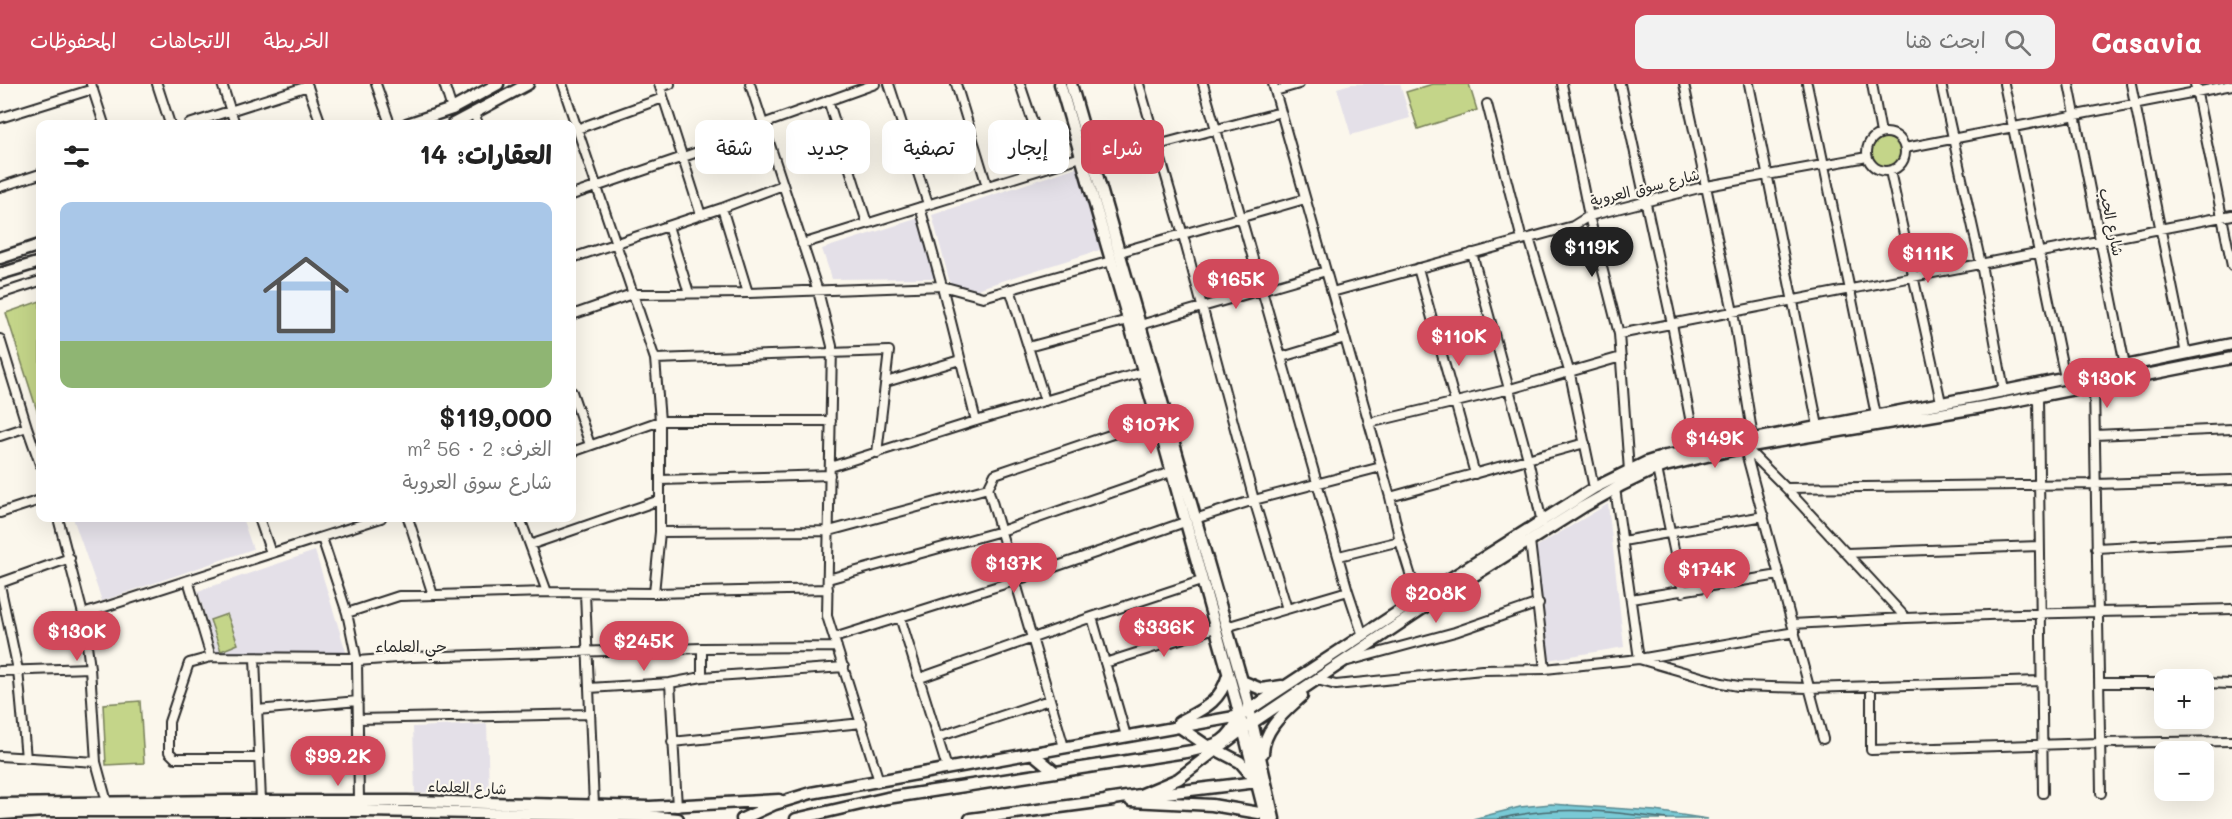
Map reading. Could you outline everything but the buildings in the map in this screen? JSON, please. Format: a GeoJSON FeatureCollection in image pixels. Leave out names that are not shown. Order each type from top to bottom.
{"type":"FeatureCollection","features":[{"type":"Feature","properties":{"kind":"street"},"geometry":{"type":"LineString","coordinates":[[157,84],[169,120]]}},
{"type":"Feature","properties":{"kind":"street"},"geometry":{"type":"LineString","coordinates":[[222,84],[233,120]]}},
{"type":"Feature","properties":{"kind":"street"},"geometry":{"type":"LineString","coordinates":[[376,84],[389,120]]}},
{"type":"Feature","properties":{"kind":"street"},"geometry":{"type":"LineString","coordinates":[[444,84],[452,109]]}},
{"type":"Feature","properties":{"kind":"street"},"geometry":{"type":"LineString","coordinates":[[419,120],[452,109],[498,84]]}},
{"type":"Feature","properties":{"kind":"street"},"geometry":{"type":"LineString","coordinates":[[461,120],[528,84]]}},
{"type":"Feature","properties":{"kind":"street"},"geometry":{"type":"LineString","coordinates":[[562,84],[574,120]]}},
{"type":"Feature","properties":{"kind":"street"},"geometry":{"type":"LineString","coordinates":[[670,84],[659,85],[701,215]]}},
{"type":"Feature","properties":{"kind":"street"},"geometry":{"type":"LineString","coordinates":[[750,84],[762,120]]}},
{"type":"Feature","properties":{"kind":"street"},"geometry":{"type":"LineString","coordinates":[[774,122],[875,84]]}},
{"type":"Feature","properties":{"kind":"street"},"geometry":{"type":"LineString","coordinates":[[889,84],[924,206],[976,421]]}},
{"type":"Feature","properties":{"kind":"street"},"geometry":{"type":"LineString","coordinates":[[956,84],[987,186]]}},
{"type":"Feature","properties":{"kind":"street"},"geometry":{"type":"LineString","coordinates":[[1020,84],[1032,120]]}},
{"type":"Feature","properties":{"kind":"street"},"geometry":{"type":"LineString","coordinates":[[1060,84],[1081,157],[1069,161]]}},
{"type":"Feature","properties":{"kind":"street"},"geometry":{"type":"LineString","coordinates":[[1071,84],[1082,120]]}},
{"type":"Feature","properties":{"kind":"street"},"geometry":{"type":"LineString","coordinates":[[1139,84],[1149,120]]}},
{"type":"Feature","properties":{"kind":"street"},"geometry":{"type":"LineString","coordinates":[[1203,84],[1348,591],[1363,636]]}},
{"type":"Feature","properties":{"kind":"street"},"geometry":{"type":"LineString","coordinates":[[1562,84],[1589,216],[1619,334],[1629,471]]}},
{"type":"Feature","properties":{"kind":"street"},"geometry":{"type":"LineString","coordinates":[[1620,84],[1672,324],[1696,449]]}},
{"type":"Feature","properties":{"kind":"street"},"geometry":{"type":"LineString","coordinates":[[1684,84],[1733,312],[1753,438]]}},
{"type":"Feature","properties":{"kind":"street"},"geometry":{"type":"LineString","coordinates":[[1749,84],[1818,426]]}},
{"type":"Feature","properties":{"kind":"street"},"geometry":{"type":"LineString","coordinates":[[1807,84],[1876,415]]}},
{"type":"Feature","properties":{"kind":"street"},"geometry":{"type":"LineString","coordinates":[[1872,84],[1881,133]]}},
{"type":"Feature","properties":{"kind":"street"},"geometry":{"type":"LineString","coordinates":[[1941,84],[1981,264],[2004,391]]}},
{"type":"Feature","properties":{"kind":"street"},"geometry":{"type":"LineString","coordinates":[[2004,84],[2065,378]]}},
{"type":"Feature","properties":{"kind":"street","name":"شارع الحب"},"geometry":{"type":"LineString","coordinates":[[2068,84],[2125,365]]}},
{"type":"Feature","properties":{"kind":"street"},"geometry":{"type":"LineString","coordinates":[[2132,84],[2186,354]]}},
{"type":"Feature","properties":{"kind":"street"},"geometry":{"type":"LineString","coordinates":[[202,120],[308,85],[320,120]]}},
{"type":"Feature","properties":{"kind":"street"},"geometry":{"type":"LineString","coordinates":[[1294,85],[1274,87],[1418,599]]}},
{"type":"Feature","properties":{"kind":"street"},"geometry":{"type":"LineString","coordinates":[[1905,148],[2136,104],[2195,88],[2232,85]]}},
{"type":"Feature","properties":{"kind":"street"},"geometry":{"type":"LineString","coordinates":[[0,118],[92,87],[103,120]]}},
{"type":"Feature","properties":{"kind":"street"},"geometry":{"type":"LineString","coordinates":[[2195,88],[2232,266]]}},
{"type":"Feature","properties":{"kind":"street"},"geometry":{"type":"LineString","coordinates":[[577,129],[663,98]]}},
{"type":"Feature","properties":{"kind":"street"},"geometry":{"type":"LineString","coordinates":[[828,100],[867,224]]}},
{"type":"Feature","properties":{"kind":"street"},"geometry":{"type":"LineString","coordinates":[[1486,104],[1525,239],[1570,374],[1594,488]]}},
{"type":"Feature","properties":{"kind":"street"},"geometry":{"type":"LineString","coordinates":[[1164,142],[1281,112]]}},
{"type":"Feature","properties":{"kind":"street"},"geometry":{"type":"LineString","coordinates":[[474,113],[477,120]]}},
{"type":"Feature","properties":{"kind":"street"},"geometry":{"type":"LineString","coordinates":[[576,126],[655,358],[660,421],[660,532],[654,593]]}},
{"type":"Feature","properties":{"kind":"street"},"geometry":{"type":"LineString","coordinates":[[1881,133],[1893,134],[1903,142],[1905,148],[1903,160],[1890,171],[1878,170],[1867,157],[1868,145],[1876,135],[1881,133]]}},
{"type":"Feature","properties":{"kind":"street"},"geometry":{"type":"LineString","coordinates":[[576,145],[582,143]]}},
{"type":"Feature","properties":{"kind":"street"},"geometry":{"type":"LineString","coordinates":[[576,194],[695,152]]}},
{"type":"Feature","properties":{"kind":"street"},"geometry":{"type":"LineString","coordinates":[[774,157],[818,291],[832,352],[827,616],[879,781]]}},
{"type":"Feature","properties":{"kind":"street","name":"شارع سوق العروبة"},"geometry":{"type":"LineString","coordinates":[[1332,292],[1573,226],[1589,216],[1707,186],[1867,157]]}},
{"type":"Feature","properties":{"kind":"street"},"geometry":{"type":"LineString","coordinates":[[1164,170],[1184,235],[1254,500],[1287,609]]}},
{"type":"Feature","properties":{"kind":"street"},"geometry":{"type":"LineString","coordinates":[[1890,171],[1941,402]]}},
{"type":"Feature","properties":{"kind":"street"},"geometry":{"type":"LineString","coordinates":[[802,243],[1026,174]]}},
{"type":"Feature","properties":{"kind":"street"},"geometry":{"type":"LineString","coordinates":[[1086,174],[1171,472],[1190,521],[1201,581],[1242,681],[1257,782],[1268,817]]}},
{"type":"Feature","properties":{"kind":"street"},"geometry":{"type":"LineString","coordinates":[[1097,174],[1220,627],[1228,675],[1245,713]]}},
{"type":"Feature","properties":{"kind":"street"},"geometry":{"type":"LineString","coordinates":[[0,188],[36,175]]}},
{"type":"Feature","properties":{"kind":"street"},"geometry":{"type":"LineString","coordinates":[[576,257],[783,185]]}},
{"type":"Feature","properties":{"kind":"street"},"geometry":{"type":"LineString","coordinates":[[1119,252],[1305,199]]}},
{"type":"Feature","properties":{"kind":"street"},"geometry":{"type":"LineString","coordinates":[[722,208],[748,293]]}},
{"type":"Feature","properties":{"kind":"street"},"geometry":{"type":"LineString","coordinates":[[1619,334],[2232,215]]}},
{"type":"Feature","properties":{"kind":"street"},"geometry":{"type":"LineString","coordinates":[[668,226],[689,293]]}},
{"type":"Feature","properties":{"kind":"street"},"geometry":{"type":"LineString","coordinates":[[0,258],[36,246]]}},
{"type":"Feature","properties":{"kind":"street"},"geometry":{"type":"LineString","coordinates":[[1473,253],[1528,459],[1542,523]]}},
{"type":"Feature","properties":{"kind":"street"},"geometry":{"type":"LineString","coordinates":[[576,314],[632,294],[818,291],[942,285],[983,297],[1111,261]]}},
{"type":"Feature","properties":{"kind":"street"},"geometry":{"type":"LineString","coordinates":[[0,274],[36,262]]}},
{"type":"Feature","properties":{"kind":"street"},"geometry":{"type":"LineString","coordinates":[[1418,268],[1475,474]]}},
{"type":"Feature","properties":{"kind":"street"},"geometry":{"type":"LineString","coordinates":[[1140,325],[1326,271]]}},
{"type":"Feature","properties":{"kind":"street"},"geometry":{"type":"LineString","coordinates":[[0,294],[36,282]]}},
{"type":"Feature","properties":{"kind":"street"},"geometry":{"type":"LineString","coordinates":[[1010,290],[1045,401]]}},
{"type":"Feature","properties":{"kind":"street"},"geometry":{"type":"LineString","coordinates":[[1028,347],[1128,320]]}},
{"type":"Feature","properties":{"kind":"street"},"geometry":{"type":"LineString","coordinates":[[1282,357],[1344,338]]}},
{"type":"Feature","properties":{"kind":"street"},"geometry":{"type":"LineString","coordinates":[[0,339],[3,362],[27,428],[36,444]]}},
{"type":"Feature","properties":{"kind":"street"},"geometry":{"type":"LineString","coordinates":[[970,819],[1140,795],[1167,784],[1190,771],[1214,750],[1229,736],[1245,713],[1293,681],[1594,488],[1657,459],[1696,449],[2004,391],[2232,344]]}},
{"type":"Feature","properties":{"kind":"street"},"geometry":{"type":"LineString","coordinates":[[655,358],[890,351],[877,453]]}},
{"type":"Feature","properties":{"kind":"street"},"geometry":{"type":"LineString","coordinates":[[1369,423],[1570,374],[1621,357]]}},
{"type":"Feature","properties":{"kind":"street"},"geometry":{"type":"LineString","coordinates":[[796,819],[887,798],[1192,751],[1214,750],[1432,602],[1616,488],[1657,469],[1745,447],[1974,409],[2232,358]]}},
{"type":"Feature","properties":{"kind":"street"},"geometry":{"type":"LineString","coordinates":[[886,382],[960,360]]}},
{"type":"Feature","properties":{"kind":"street"},"geometry":{"type":"LineString","coordinates":[[660,480],[830,471],[877,453],[976,421],[1143,372]]}},
{"type":"Feature","properties":{"kind":"street"},"geometry":{"type":"LineString","coordinates":[[2094,385],[2101,793]]}},
{"type":"Feature","properties":{"kind":"street"},"geometry":{"type":"LineString","coordinates":[[2038,396],[2043,793]]}},
{"type":"Feature","properties":{"kind":"street"},"geometry":{"type":"LineString","coordinates":[[1972,397],[1974,409]]}},
{"type":"Feature","properties":{"kind":"street"},"geometry":{"type":"LineString","coordinates":[[576,404],[590,445]]}},
{"type":"Feature","properties":{"kind":"street"},"geometry":{"type":"LineString","coordinates":[[1064,747],[1030,639],[988,488],[995,474],[1157,419]]}},
{"type":"Feature","properties":{"kind":"street"},"geometry":{"type":"LineString","coordinates":[[576,450],[660,421],[831,422]]}},
{"type":"Feature","properties":{"kind":"street"},"geometry":{"type":"LineString","coordinates":[[0,436],[27,428]]}},
{"type":"Feature","properties":{"kind":"street"},"geometry":{"type":"LineString","coordinates":[[2095,435],[2232,429]]}},
{"type":"Feature","properties":{"kind":"street"},"geometry":{"type":"LineString","coordinates":[[1390,497],[1585,443]]}},
{"type":"Feature","properties":{"kind":"street"},"geometry":{"type":"LineString","coordinates":[[1745,447],[1906,618]]}},
{"type":"Feature","properties":{"kind":"street"},"geometry":{"type":"LineString","coordinates":[[1745,447],[1823,739]]}},
{"type":"Feature","properties":{"kind":"street"},"geometry":{"type":"LineString","coordinates":[[834,638],[1014,581],[1254,500],[1381,467]]}},
{"type":"Feature","properties":{"kind":"street"},"geometry":{"type":"LineString","coordinates":[[1657,469],[1683,592]]}},
{"type":"Feature","properties":{"kind":"street"},"geometry":{"type":"LineString","coordinates":[[828,579],[1000,531],[1171,472]]}},
{"type":"Feature","properties":{"kind":"street"},"geometry":{"type":"LineString","coordinates":[[1786,488],[2232,480]]}},
{"type":"Feature","properties":{"kind":"street"},"geometry":{"type":"LineString","coordinates":[[660,532],[829,531],[988,488]]}},
{"type":"Feature","properties":{"kind":"street"},"geometry":{"type":"LineString","coordinates":[[1616,488],[1639,659]]}},
{"type":"Feature","properties":{"kind":"street"},"geometry":{"type":"LineString","coordinates":[[0,513],[36,501]]}},
{"type":"Feature","properties":{"kind":"street"},"geometry":{"type":"LineString","coordinates":[[530,545],[660,501]]}},
{"type":"Feature","properties":{"kind":"street"},"geometry":{"type":"LineString","coordinates":[[1623,541],[1764,516]]}},
{"type":"Feature","properties":{"kind":"street"},"geometry":{"type":"LineString","coordinates":[[59,522],[83,614],[90,669],[96,762],[109,811]]}},
{"type":"Feature","properties":{"kind":"street"},"geometry":{"type":"LineString","coordinates":[[260,522],[271,553]]}},
{"type":"Feature","properties":{"kind":"street"},"geometry":{"type":"LineString","coordinates":[[83,614],[369,522]]}},
{"type":"Feature","properties":{"kind":"street"},"geometry":{"type":"LineString","coordinates":[[409,522],[433,596]]}},
{"type":"Feature","properties":{"kind":"street"},"geometry":{"type":"LineString","coordinates":[[521,522],[547,592]]}},
{"type":"Feature","properties":{"kind":"street"},"geometry":{"type":"LineString","coordinates":[[322,538],[347,613],[356,660],[359,801]]}},
{"type":"Feature","properties":{"kind":"street"},"geometry":{"type":"LineString","coordinates":[[1339,556],[1400,541]]}},
{"type":"Feature","properties":{"kind":"street"},"geometry":{"type":"LineString","coordinates":[[2096,548],[2232,541]]}},
{"type":"Feature","properties":{"kind":"street"},"geometry":{"type":"LineString","coordinates":[[1530,542],[1545,669]]}},
{"type":"Feature","properties":{"kind":"street"},"geometry":{"type":"LineString","coordinates":[[1846,553],[2039,546]]}},
{"type":"Feature","properties":{"kind":"street"},"geometry":{"type":"LineString","coordinates":[[26,758],[18,670],[0,584],[70,558]]}},
{"type":"Feature","properties":{"kind":"street"},"geometry":{"type":"LineString","coordinates":[[1631,599],[1779,575]]}},
{"type":"Feature","properties":{"kind":"street"},"geometry":{"type":"LineString","coordinates":[[188,580],[211,657]]}},
{"type":"Feature","properties":{"kind":"street"},"geometry":{"type":"LineString","coordinates":[[920,678],[1201,581]]}},
{"type":"Feature","properties":{"kind":"street"},"geometry":{"type":"LineString","coordinates":[[347,613],[399,596],[547,592],[828,590]]}},
{"type":"Feature","properties":{"kind":"street"},"geometry":{"type":"LineString","coordinates":[[1105,663],[1220,627],[1348,591]]}},
{"type":"Feature","properties":{"kind":"street"},"geometry":{"type":"LineString","coordinates":[[585,593],[594,806]]}},
{"type":"Feature","properties":{"kind":"street"},"geometry":{"type":"LineString","coordinates":[[1340,664],[1455,632],[1539,603]]}},
{"type":"Feature","properties":{"kind":"street"},"geometry":{"type":"LineString","coordinates":[[1317,680],[1336,685],[1482,670],[1545,669],[1639,659],[1793,628],[1906,618],[2040,612],[2097,613],[2232,609]]}},
{"type":"Feature","properties":{"kind":"street"},"geometry":{"type":"LineString","coordinates":[[900,617],[947,768]]}},
{"type":"Feature","properties":{"kind":"street"},"geometry":{"type":"LineString","coordinates":[[1092,617],[1126,736]]}},
{"type":"Feature","properties":{"kind":"street"},"geometry":{"type":"LineString","coordinates":[[259,758],[175,758],[169,752],[169,722],[189,663],[211,657],[356,660],[702,648],[837,647]]}},
{"type":"Feature","properties":{"kind":"street"},"geometry":{"type":"LineString","coordinates":[[702,648],[702,677]]}},
{"type":"Feature","properties":{"kind":"street"},"geometry":{"type":"LineString","coordinates":[[255,658],[261,801]]}},
{"type":"Feature","properties":{"kind":"street"},"geometry":{"type":"LineString","coordinates":[[1639,659],[1738,686],[1809,688],[2041,681]]}},
{"type":"Feature","properties":{"kind":"street"},"geometry":{"type":"LineString","coordinates":[[589,688],[844,667]]}},
{"type":"Feature","properties":{"kind":"street"},"geometry":{"type":"LineString","coordinates":[[0,671],[90,669]]}},
{"type":"Feature","properties":{"kind":"street"},"geometry":{"type":"LineString","coordinates":[[1174,726],[1214,701],[1225,687],[1228,675]]}},
{"type":"Feature","properties":{"kind":"street"},"geometry":{"type":"LineString","coordinates":[[1268,817],[1262,765],[1263,746],[1269,731],[1317,680]]}},
{"type":"Feature","properties":{"kind":"street"},"geometry":{"type":"LineString","coordinates":[[1242,681],[1265,689],[1293,681]]}},
{"type":"Feature","properties":{"kind":"street"},"geometry":{"type":"LineString","coordinates":[[670,683],[677,807]]}},
{"type":"Feature","properties":{"kind":"street"},"geometry":{"type":"LineString","coordinates":[[2099,683],[2154,683]]}},
{"type":"Feature","properties":{"kind":"street"},"geometry":{"type":"LineString","coordinates":[[2214,683],[2232,684]]}},
{"type":"Feature","properties":{"kind":"street"},"geometry":{"type":"LineString","coordinates":[[1871,686],[1871,750],[2042,746],[2100,742],[2154,746]]}},
{"type":"Feature","properties":{"kind":"street"},"geometry":{"type":"LineString","coordinates":[[938,737],[1049,700]]}},
{"type":"Feature","properties":{"kind":"street"},"geometry":{"type":"LineString","coordinates":[[257,710],[358,701]]}},
{"type":"Feature","properties":{"kind":"street"},"geometry":{"type":"LineString","coordinates":[[742,819],[789,799],[1245,713]]}},
{"type":"Feature","properties":{"kind":"street"},"geometry":{"type":"LineString","coordinates":[[358,719],[590,714]]}},
{"type":"Feature","properties":{"kind":"street"},"geometry":{"type":"LineString","coordinates":[[672,742],[862,723]]}},
{"type":"Feature","properties":{"kind":"street"},"geometry":{"type":"LineString","coordinates":[[1174,726],[1214,750],[1240,762],[1257,782]]}},
{"type":"Feature","properties":{"kind":"street"},"geometry":{"type":"LineString","coordinates":[[1248,726],[1262,765]]}},
{"type":"Feature","properties":{"kind":"street"},"geometry":{"type":"LineString","coordinates":[[2214,743],[2232,741]]}},
{"type":"Feature","properties":{"kind":"street"},"geometry":{"type":"LineString","coordinates":[[1032,753],[1055,772]]}},
{"type":"Feature","properties":{"kind":"street"},"geometry":{"type":"LineString","coordinates":[[0,756],[96,762]]}},
{"type":"Feature","properties":{"kind":"street"},"geometry":{"type":"LineString","coordinates":[[1107,800],[1257,782]]}},
{"type":"Feature","properties":{"kind":"street","name":"شارع العلماء"},"geometry":{"type":"LineString","coordinates":[[0,814],[51,815],[261,801],[677,807],[789,799]]}},
{"type":"Feature","properties":{"kind":"street"},"geometry":{"type":"LineString","coordinates":[[1107,800],[1212,805],[1268,817]]}},
{"type":"Feature","properties":{"kind":"street","name":"شارع العلماء"},"geometry":{"type":"LineString","coordinates":[[0,804],[169,815],[645,816],[678,819]]}},
{"type":"Feature","properties":{"kind":"shaded area"},"geometry":{"type":"Polygon","coordinates":[[[1351,84],[1400,84],[1410,118],[1351,135],[1337,88],[1351,84]]]}},
{"type":"Feature","properties":{"kind":"shaded area"},"geometry":{"type":"Polygon","coordinates":[[[1080,166],[1103,249],[977,289],[950,283],[932,215],[1056,174],[1069,174],[1069,170],[1080,166]]]}},
{"type":"Feature","properties":{"kind":"shaded area"},"geometry":{"type":"Polygon","coordinates":[[[919,218],[934,278],[832,279],[822,249],[919,218]]]}},
{"type":"Feature","properties":{"kind":"shaded area"},"geometry":{"type":"Polygon","coordinates":[[[1608,504],[1624,647],[1548,660],[1534,548],[1608,504]]]}},
{"type":"Feature","properties":{"kind":"shaded area"},"geometry":{"type":"Polygon","coordinates":[[[74,522],[243,522],[253,549],[102,601],[74,522]]]}},
{"type":"Feature","properties":{"kind":"shaded area"},"geometry":{"type":"Polygon","coordinates":[[[315,551],[346,652],[217,655],[198,591],[315,551]]]}},
{"type":"Feature","properties":{"kind":"shaded area"},"geometry":{"type":"Polygon","coordinates":[[[487,724],[489,790],[415,793],[413,727],[487,724]]]}},
{"type":"Feature","properties":{"kind":"green space"},"geometry":{"type":"Polygon","coordinates":[[[1433,84],[1469,84],[1477,110],[1418,129],[1406,92],[1433,84]]]}},
{"type":"Feature","properties":{"kind":"green space"},"geometry":{"type":"Polygon","coordinates":[[[1886,138],[1896,142],[1900,152],[1896,162],[1886,166],[1876,162],[1872,152],[1876,142],[1886,138]]]}},
{"type":"Feature","properties":{"kind":"green space"},"geometry":{"type":"Polygon","coordinates":[[[36,302],[36,407],[6,313],[36,302]]]}},
{"type":"Feature","properties":{"kind":"green space"},"geometry":{"type":"Polygon","coordinates":[[[227,614],[238,644],[221,651],[210,620],[227,614]]]}},
{"type":"Feature","properties":{"kind":"green space"},"geometry":{"type":"Polygon","coordinates":[[[140,701],[144,763],[106,765],[103,704],[140,701]]]}},
{"type":"Feature","properties":{"kind":"water"},"geometry":{"type":"Polygon","coordinates":[[[1551,804],[1655,811],[1708,819],[1473,819],[1520,807],[1551,804]]]}},
{"type":"Feature","properties":{"kind":"district","name":"حي العلماء"},"geometry":{"type":"Point","coordinates":[411,646]}}]}
